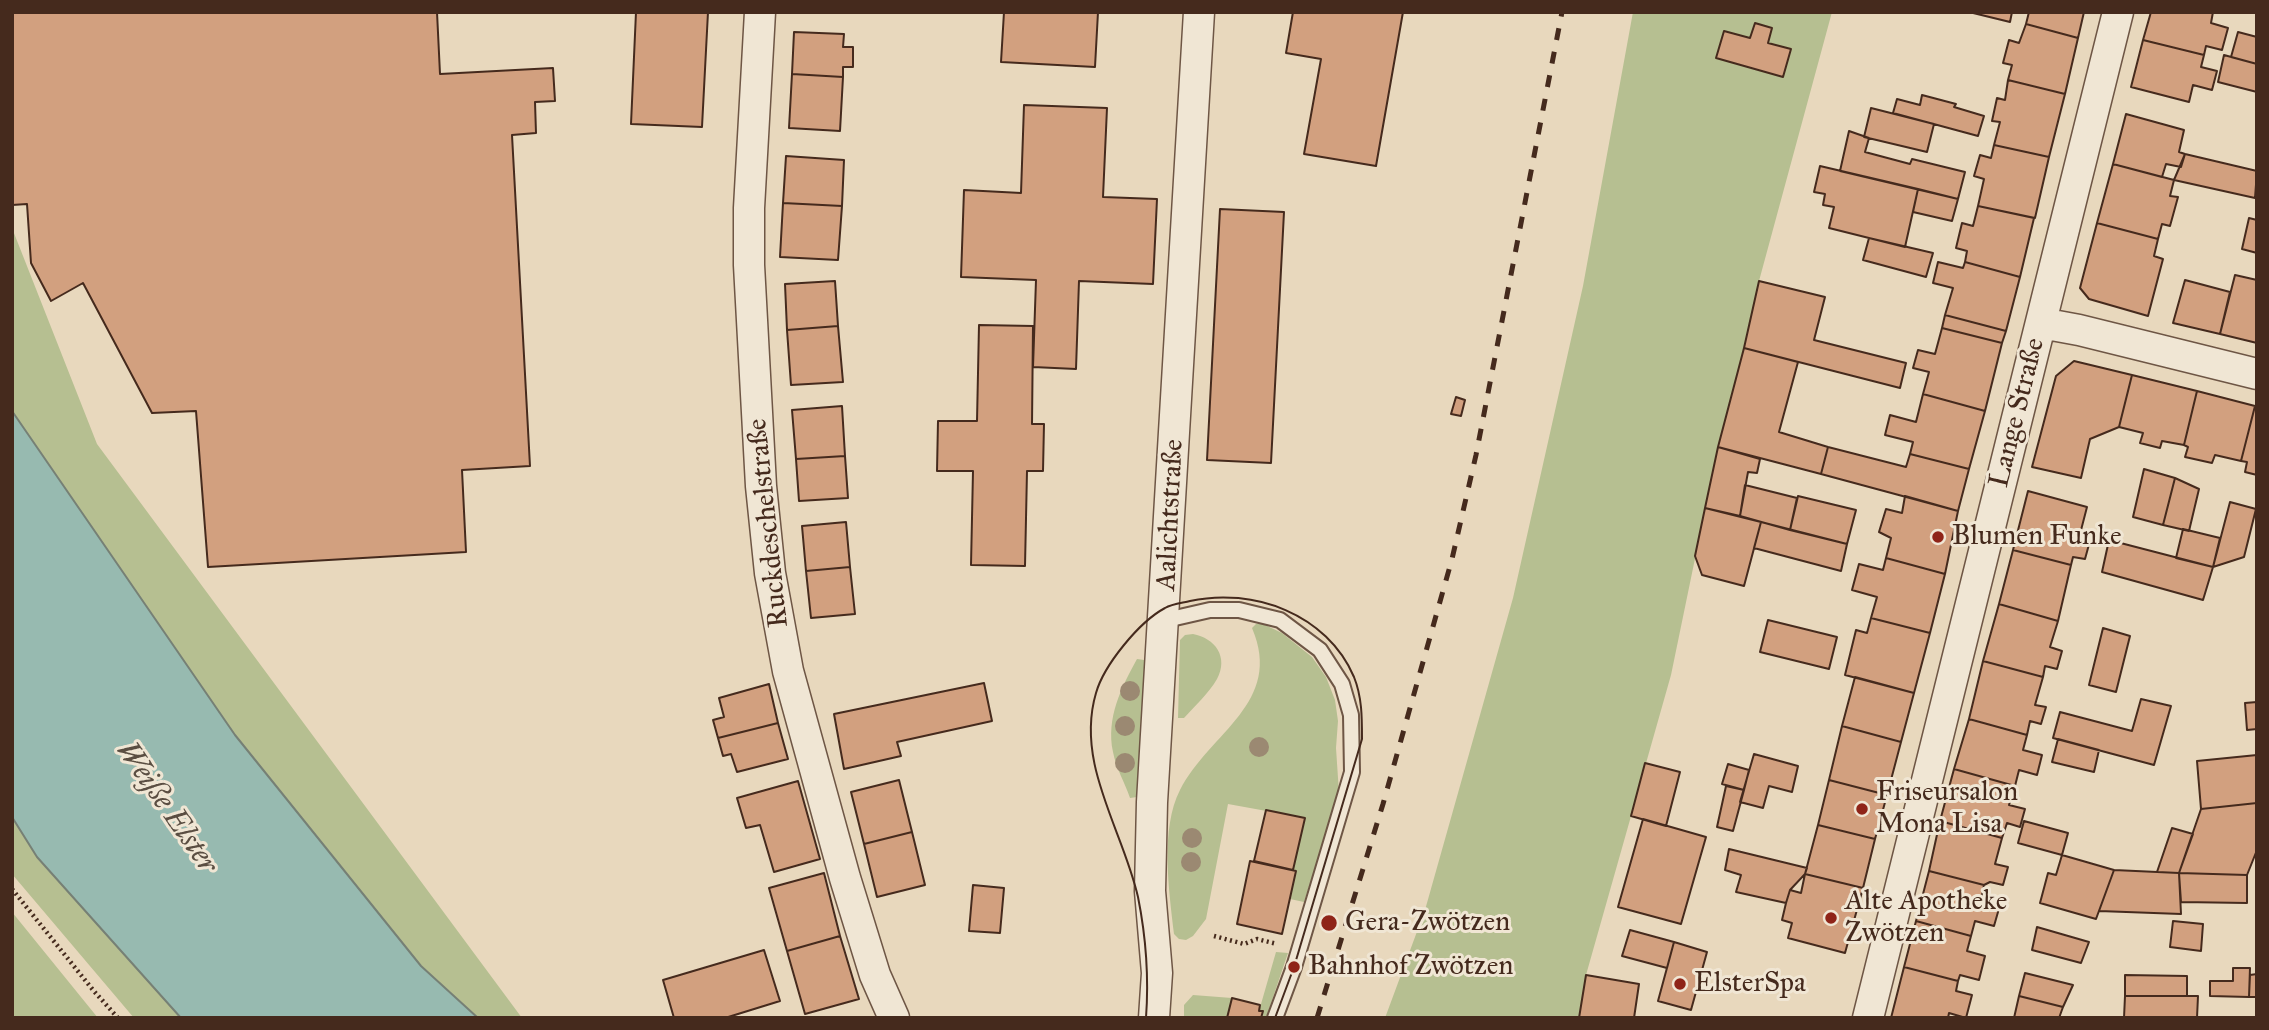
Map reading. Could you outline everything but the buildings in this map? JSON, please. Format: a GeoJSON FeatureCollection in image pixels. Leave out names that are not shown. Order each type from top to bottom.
{"type":"FeatureCollection","features":[{"type":"Feature","properties":{"kind":"street","name":"Ruckdeschelstraße"},"geometry":{"type":"LineString","coordinates":[[760,12],[749,208],[749,265],[761,486],[772,583],[788,671],[845,878],[875,975],[894,1018]]}},
{"type":"Feature","properties":{"kind":"street","name":"Aalichtstraße"},"geometry":{"type":"LineString","coordinates":[[1154,1018],[1157,973],[1150,891],[1152,803],[1199,12]]}},
{"type":"Feature","properties":{"kind":"street","name":"Lange Straße"},"geometry":{"type":"LineString","coordinates":[[1868,1018],[2118,12]]}},
{"type":"Feature","properties":{"kind":"street"},"geometry":{"type":"LineString","coordinates":[[2041,323],[2257,374]]}},
{"type":"Feature","properties":{"kind":"lane"},"geometry":{"type":"LineString","coordinates":[[1175,618],[1210,610],[1239,610],[1280,620],[1320,650],[1342,684],[1351,715],[1352,772],[1299,952],[1275,1018]]}},
{"type":"Feature","properties":{"kind":"path"},"geometry":{"type":"LineString","coordinates":[[12,889],[118,1018]]}},
{"type":"Feature","properties":{"kind":"path"},"geometry":{"type":"LineString","coordinates":[[1214,936],[1244,944],[1257,939],[1299,952]]}},
{"type":"Feature","properties":{"kind":"green space"},"geometry":{"type":"Polygon","coordinates":[[[1633,12],[1832,12],[1759,281],[1718,447],[1671,675],[1586,975],[1579,1018],[1385,1018],[1425,910],[1513,598],[1583,286],[1633,12]]]}},
{"type":"Feature","properties":{"kind":"green space"},"geometry":{"type":"Polygon","coordinates":[[[12,228],[97,444],[522,1018],[478,1018],[421,966],[235,735],[12,411],[12,228]]]}},
{"type":"Feature","properties":{"kind":"green space"},"geometry":{"type":"Polygon","coordinates":[[[1256,624],[1263,624],[1282,633],[1312,657],[1326,677],[1335,700],[1338,721],[1336,748],[1339,793],[1304,902],[1290,899],[1293,870],[1305,818],[1228,804],[1206,919],[1193,936],[1186,940],[1179,939],[1174,934],[1168,861],[1168,841],[1174,806],[1193,769],[1251,697],[1258,677],[1259,654],[1252,628],[1256,624]]]}},
{"type":"Feature","properties":{"kind":"green space"},"geometry":{"type":"Polygon","coordinates":[[[1193,634],[1208,640],[1218,650],[1220,671],[1202,699],[1184,718],[1178,718],[1180,640],[1185,635],[1193,634]]]}},
{"type":"Feature","properties":{"kind":"green space"},"geometry":{"type":"Polygon","coordinates":[[[1137,659],[1146,663],[1137,797],[1130,798],[1114,758],[1111,739],[1116,704],[1137,659]]]}},
{"type":"Feature","properties":{"kind":"green space"},"geometry":{"type":"Polygon","coordinates":[[[12,817],[37,857],[181,1018],[134,1018],[12,874],[12,817]]]}},
{"type":"Feature","properties":{"kind":"green space"},"geometry":{"type":"Polygon","coordinates":[[[12,912],[98,1018],[12,1018],[12,912]]]}},
{"type":"Feature","properties":{"kind":"green space"},"geometry":{"type":"Polygon","coordinates":[[[1276,952],[1288,953],[1266,1018],[1261,1018],[1262,1012],[1259,1011],[1276,952]]]}},
{"type":"Feature","properties":{"kind":"green space"},"geometry":{"type":"Polygon","coordinates":[[[1193,995],[1232,998],[1227,1018],[1184,1018],[1184,1005],[1193,995]]]}},
{"type":"Feature","properties":{"kind":"water","name":"Weiße Elster"},"geometry":{"type":"Polygon","coordinates":[[[12,411],[235,735],[421,966],[478,1018],[181,1018],[37,857],[12,817],[12,411]]]}},
{"type":"Feature","properties":{"kind":"tram line"},"geometry":{"type":"LineString","coordinates":[[1146,1018],[1147,972],[1141,912],[1131,872],[1096,771],[1091,719],[1096,693],[1106,670],[1144,623],[1168,607],[1214,598],[1262,602],[1286,610],[1307,622],[1326,637],[1342,655],[1354,677],[1360,700],[1362,739],[1294,967],[1275,1018]]}},
{"type":"Feature","properties":{"kind":"railway"},"geometry":{"type":"LineString","coordinates":[[1317,1018],[1383,804],[1452,559],[1476,455],[1562,12]]}},
{"type":"Feature","properties":{"kind":"place","name":"Blumen Funke"},"geometry":{"type":"Point","coordinates":[1938,537]}},
{"type":"Feature","properties":{"kind":"place","name":"Friseursalon Mona Lisa"},"geometry":{"type":"Point","coordinates":[1862,809]}},
{"type":"Feature","properties":{"kind":"place","name":"Alte Apotheke Zwötzen"},"geometry":{"type":"Point","coordinates":[1831,918]}},
{"type":"Feature","properties":{"kind":"place","name":"Gera-Zwötzen"},"geometry":{"type":"Point","coordinates":[1329,923]}},
{"type":"Feature","properties":{"kind":"place","name":"Bahnhof Zwötzen"},"geometry":{"type":"Point","coordinates":[1294,967]}},
{"type":"Feature","properties":{"kind":"place","name":"ElsterSpa"},"geometry":{"type":"Point","coordinates":[1680,984]}}]}
